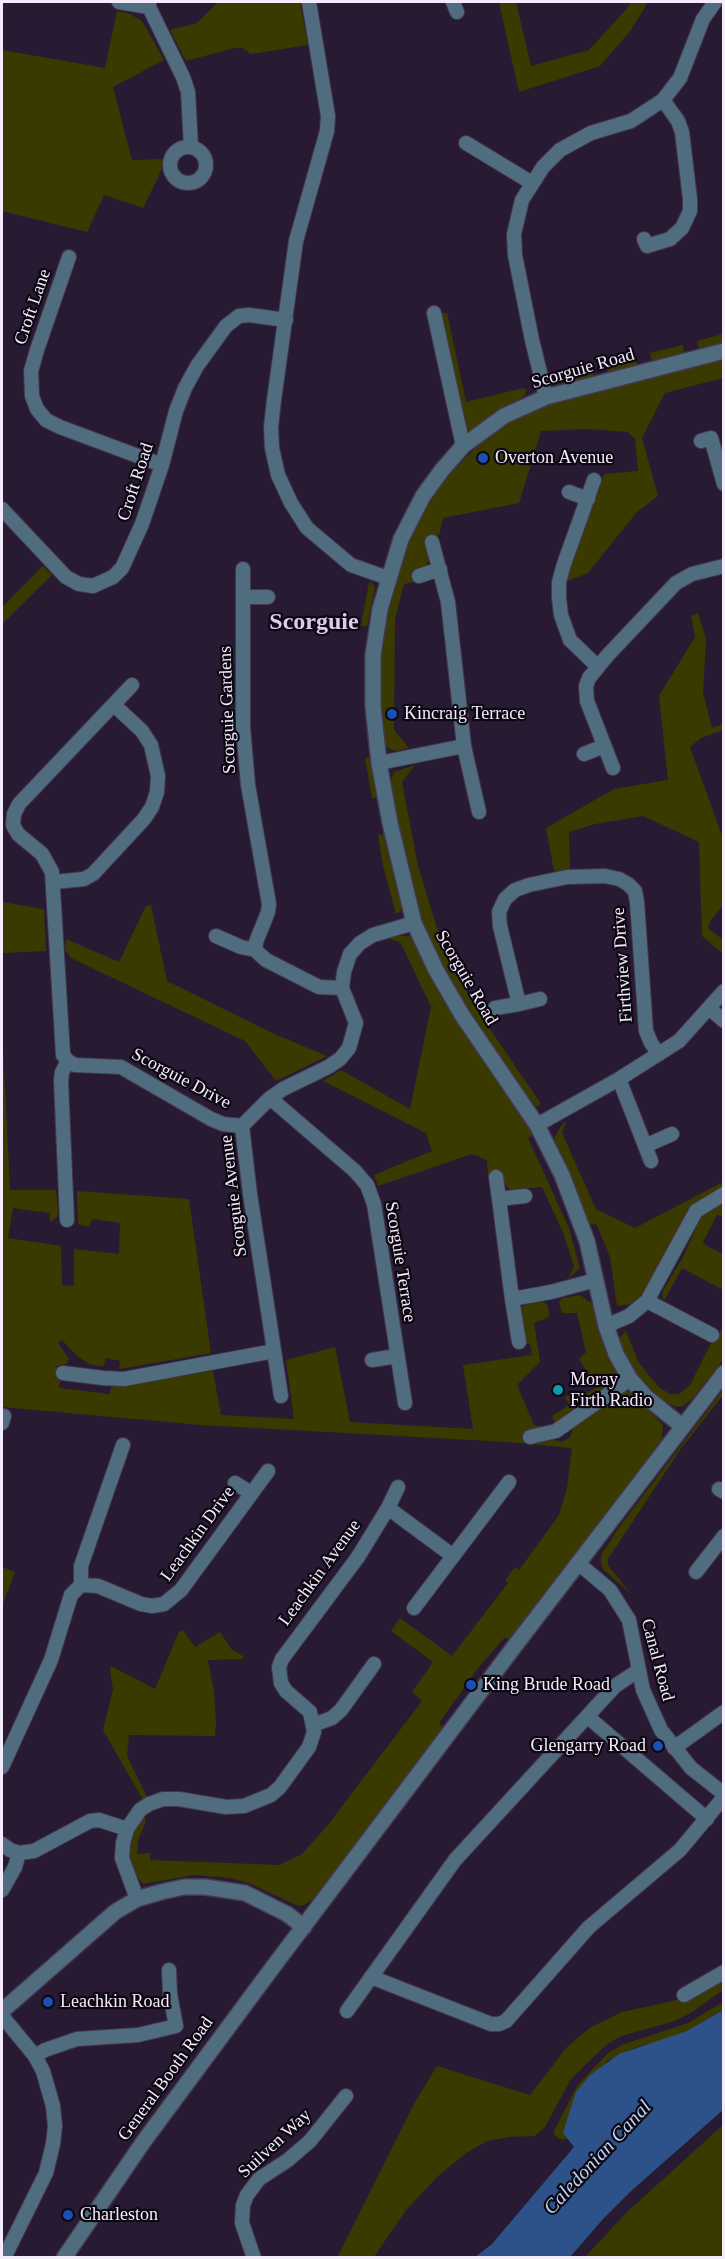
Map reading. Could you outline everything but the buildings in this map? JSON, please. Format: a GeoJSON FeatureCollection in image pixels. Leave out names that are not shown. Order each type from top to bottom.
{"type":"FeatureCollection","features":[{"type":"Feature","properties":{"kind":"street"},"geometry":{"type":"LineString","coordinates":[[119,2],[149,4],[188,92],[191,147]]}},
{"type":"Feature","properties":{"kind":"street"},"geometry":{"type":"LineString","coordinates":[[309,2],[328,116],[327,131],[296,241],[271,427],[278,475],[291,503],[307,528],[351,565],[388,578]]}},
{"type":"Feature","properties":{"kind":"street"},"geometry":{"type":"LineString","coordinates":[[546,397],[515,255],[514,234],[518,213],[532,183],[543,167],[568,145],[591,133],[631,121],[663,100],[680,78],[703,19],[715,2]]}},
{"type":"Feature","properties":{"kind":"street"},"geometry":{"type":"LineString","coordinates":[[644,239],[646,246],[670,239],[682,228],[690,212],[682,132],[678,121],[663,100]]}},
{"type":"Feature","properties":{"kind":"street"},"geometry":{"type":"LineString","coordinates":[[465,143],[532,183]]}},
{"type":"Feature","properties":{"kind":"street","name":"Croft Lane"},"geometry":{"type":"LineString","coordinates":[[69,257],[37,350],[32,371],[32,396],[46,420],[162,465]]}},
{"type":"Feature","properties":{"kind":"street"},"geometry":{"type":"LineString","coordinates":[[434,313],[463,446]]}},
{"type":"Feature","properties":{"kind":"street","name":"Croft Road"},"geometry":{"type":"LineString","coordinates":[[2,509],[66,577],[79,584],[93,586],[104,582],[122,568],[142,524],[162,465],[176,411],[197,366],[226,326],[239,316],[249,315],[286,320]]}},
{"type":"Feature","properties":{"kind":"street","name":"Scorguie Road"},"geometry":{"type":"LineString","coordinates":[[682,1426],[646,1397],[630,1379],[616,1354],[606,1326],[596,1280],[575,1207],[537,1125],[435,970],[414,923],[390,824],[379,763],[373,706],[373,655],[375,632],[388,578],[401,539],[411,516],[442,470],[463,446],[504,416],[546,397],[723,351]]}},
{"type":"Feature","properties":{"kind":"street"},"geometry":{"type":"LineString","coordinates":[[701,441],[711,438],[723,484]]}},
{"type":"Feature","properties":{"kind":"street"},"geometry":{"type":"LineString","coordinates":[[594,480],[564,564],[559,582],[559,598],[561,615],[570,640],[597,666]]}},
{"type":"Feature","properties":{"kind":"street"},"geometry":{"type":"LineString","coordinates":[[569,492],[588,499]]}},
{"type":"Feature","properties":{"kind":"street"},"geometry":{"type":"LineString","coordinates":[[432,542],[448,602],[464,746],[479,812]]}},
{"type":"Feature","properties":{"kind":"street"},"geometry":{"type":"LineString","coordinates":[[614,768],[590,713],[586,694],[589,678],[597,666],[676,583],[692,574],[723,566]]}},
{"type":"Feature","properties":{"kind":"street","name":"Scorguie Gardens"},"geometry":{"type":"LineString","coordinates":[[243,569],[243,727],[248,785],[269,904],[255,950]]}},
{"type":"Feature","properties":{"kind":"street"},"geometry":{"type":"LineString","coordinates":[[419,576],[440,569]]}},
{"type":"Feature","properties":{"kind":"street"},"geometry":{"type":"LineString","coordinates":[[243,597],[268,597]]}},
{"type":"Feature","properties":{"kind":"street"},"geometry":{"type":"LineString","coordinates":[[68,1220],[61,1081],[62,1072],[68,1061],[63,1055],[62,1045],[54,882],[52,872],[42,854],[18,834],[13,825],[14,814],[19,804],[132,685]]}},
{"type":"Feature","properties":{"kind":"street"},"geometry":{"type":"LineString","coordinates":[[54,882],[84,879],[93,874],[144,819],[155,800],[158,776],[151,745],[142,731],[114,705]]}},
{"type":"Feature","properties":{"kind":"street"},"geometry":{"type":"LineString","coordinates":[[379,763],[464,746]]}},
{"type":"Feature","properties":{"kind":"street"},"geometry":{"type":"LineString","coordinates":[[584,754],[604,746]]}},
{"type":"Feature","properties":{"kind":"street","name":"Firthview Drive"},"geometry":{"type":"LineString","coordinates":[[519,1004],[500,926],[499,912],[505,899],[515,890],[529,885],[567,877],[605,876],[619,879],[634,891],[637,902],[646,1031],[659,1054]]}},
{"type":"Feature","properties":{"kind":"street"},"geometry":{"type":"LineString","coordinates":[[216,936],[241,947],[255,950],[266,960],[319,987],[342,988],[350,954],[360,943],[373,935],[414,923]]}},
{"type":"Feature","properties":{"kind":"street","name":"Scorguie Avenue"},"geometry":{"type":"LineString","coordinates":[[281,1396],[242,1126],[270,1098],[283,1089],[328,1067],[340,1059],[349,1048],[356,1023],[342,988]]}},
{"type":"Feature","properties":{"kind":"street"},"geometry":{"type":"LineString","coordinates":[[537,1125],[619,1079],[678,1041],[723,991]]}},
{"type":"Feature","properties":{"kind":"street"},"geometry":{"type":"LineString","coordinates":[[495,1008],[540,999]]}},
{"type":"Feature","properties":{"kind":"street"},"geometry":{"type":"LineString","coordinates":[[709,1008],[723,1021]]}},
{"type":"Feature","properties":{"kind":"street","name":"Scorguie Drive"},"geometry":{"type":"LineString","coordinates":[[68,1061],[84,1066],[120,1067],[211,1119],[223,1124],[242,1126]]}},
{"type":"Feature","properties":{"kind":"street"},"geometry":{"type":"LineString","coordinates":[[619,1079],[651,1161]]}},
{"type":"Feature","properties":{"kind":"street","name":"Scorguie Terrace"},"geometry":{"type":"LineString","coordinates":[[270,1098],[355,1171],[367,1185],[374,1204],[405,1403]]}},
{"type":"Feature","properties":{"kind":"street"},"geometry":{"type":"LineString","coordinates":[[645,1146],[672,1134]]}},
{"type":"Feature","properties":{"kind":"street"},"geometry":{"type":"LineString","coordinates":[[496,1177],[519,1342]]}},
{"type":"Feature","properties":{"kind":"street"},"geometry":{"type":"LineString","coordinates":[[606,1326],[629,1316],[647,1301],[696,1211],[723,1194]]}},
{"type":"Feature","properties":{"kind":"street"},"geometry":{"type":"LineString","coordinates":[[499,1199],[525,1196]]}},
{"type":"Feature","properties":{"kind":"street"},"geometry":{"type":"LineString","coordinates":[[513,1299],[596,1280]]}},
{"type":"Feature","properties":{"kind":"street"},"geometry":{"type":"LineString","coordinates":[[647,1301],[712,1335]]}},
{"type":"Feature","properties":{"kind":"street"},"geometry":{"type":"LineString","coordinates":[[63,1373],[124,1378],[274,1351]]}},
{"type":"Feature","properties":{"kind":"street"},"geometry":{"type":"LineString","coordinates":[[372,1360],[397,1356]]}},
{"type":"Feature","properties":{"kind":"street"},"geometry":{"type":"LineString","coordinates":[[4,2258],[8,2234],[46,2173],[54,2135],[53,2106],[49,2087],[35,2056],[2,2014],[115,1912],[137,1899],[184,1887],[226,1889],[246,1893],[264,1901],[304,1927],[723,1373]]}},
{"type":"Feature","properties":{"kind":"street"},"geometry":{"type":"LineString","coordinates":[[530,1437],[556,1431],[630,1379]]}},
{"type":"Feature","properties":{"kind":"street"},"geometry":{"type":"LineString","coordinates":[[2,1767],[51,1660],[71,1594],[81,1585],[81,1566],[123,1445]]}},
{"type":"Feature","properties":{"kind":"street","name":"Leachkin Drive"},"geometry":{"type":"LineString","coordinates":[[81,1585],[98,1586],[141,1604],[152,1606],[164,1604],[181,1590],[268,1471]]}},
{"type":"Feature","properties":{"kind":"street"},"geometry":{"type":"LineString","coordinates":[[414,1608],[509,1482]]}},
{"type":"Feature","properties":{"kind":"street"},"geometry":{"type":"LineString","coordinates":[[236,1483],[251,1493]]}},
{"type":"Feature","properties":{"kind":"street","name":"Leachkin Avenue"},"geometry":{"type":"LineString","coordinates":[[313,1725],[310,1712],[286,1691],[281,1683],[279,1667],[282,1659],[358,1557],[398,1487]]}},
{"type":"Feature","properties":{"kind":"street"},"geometry":{"type":"LineString","coordinates":[[388,1508],[453,1556]]}},
{"type":"Feature","properties":{"kind":"street"},"geometry":{"type":"LineString","coordinates":[[696,1572],[723,1536]]}},
{"type":"Feature","properties":{"kind":"street","name":"Canal Road"},"geometry":{"type":"LineString","coordinates":[[579,1563],[610,1590],[629,1620],[639,1670],[651,1712],[674,1748],[692,1768],[723,1795]]}},
{"type":"Feature","properties":{"kind":"street"},"geometry":{"type":"LineString","coordinates":[[137,1899],[122,1858],[127,1829],[140,1810],[148,1804],[163,1799],[179,1799],[226,1807],[244,1806],[271,1795],[280,1787],[309,1747],[314,1732],[313,1725],[332,1718],[341,1710],[374,1664]]}},
{"type":"Feature","properties":{"kind":"street"},"geometry":{"type":"LineString","coordinates":[[347,2011],[455,1860],[615,1686],[639,1670]]}},
{"type":"Feature","properties":{"kind":"street"},"geometry":{"type":"LineString","coordinates":[[674,1748],[723,1712]]}},
{"type":"Feature","properties":{"kind":"street"},"geometry":{"type":"LineString","coordinates":[[588,1717],[707,1819]]}},
{"type":"Feature","properties":{"kind":"street"},"geometry":{"type":"LineString","coordinates":[[371,1977],[491,2025],[499,2024],[513,2014],[589,1928],[680,1850],[707,1819],[723,1795]]}},
{"type":"Feature","properties":{"kind":"street"},"geometry":{"type":"LineString","coordinates":[[2,1844],[20,1853],[34,1851],[90,1821],[99,1820],[127,1829]]}},
{"type":"Feature","properties":{"kind":"street"},"geometry":{"type":"LineString","coordinates":[[2,1890],[20,1853]]}},
{"type":"Feature","properties":{"kind":"street","name":"General Booth Road"},"geometry":{"type":"LineString","coordinates":[[64,2258],[144,2141],[304,1927]]}},
{"type":"Feature","properties":{"kind":"street"},"geometry":{"type":"LineString","coordinates":[[35,2056],[45,2050],[77,2039],[138,2035],[176,2026],[170,1994],[169,1970]]}},
{"type":"Feature","properties":{"kind":"street"},"geometry":{"type":"LineString","coordinates":[[684,1995],[723,1972]]}},
{"type":"Feature","properties":{"kind":"street","name":"Suilven Way"},"geometry":{"type":"LineString","coordinates":[[254,2258],[242,2223],[243,2205],[247,2195],[259,2179],[288,2160],[310,2141],[345,2096]]}},
{"type":"Feature","properties":{"kind":"shaded area"},"geometry":{"type":"Polygon","coordinates":[[[218,2],[300,2],[308,45],[251,54],[242,48],[234,48],[186,61],[170,30],[197,23],[218,2]]]}},
{"type":"Feature","properties":{"kind":"shaded area"},"geometry":{"type":"Polygon","coordinates":[[[499,2],[516,2],[531,66],[589,50],[631,2],[648,2],[631,30],[600,66],[519,92],[499,2]]]}},
{"type":"Feature","properties":{"kind":"shaded area"},"geometry":{"type":"Polygon","coordinates":[[[117,11],[130,14],[142,21],[164,60],[113,87],[132,160],[163,159],[161,171],[143,208],[104,195],[87,232],[2,211],[2,50],[105,68],[117,11]]]}},
{"type":"Feature","properties":{"kind":"shaded area"},"geometry":{"type":"Polygon","coordinates":[[[439,313],[447,313],[466,402],[524,388],[527,391],[524,396],[468,432],[463,425],[439,313]]]}},
{"type":"Feature","properties":{"kind":"shaded area"},"geometry":{"type":"Polygon","coordinates":[[[723,334],[723,344],[699,349],[697,341],[723,334]]]}},
{"type":"Feature","properties":{"kind":"shaded area"},"geometry":{"type":"Polygon","coordinates":[[[683,345],[684,354],[652,361],[650,353],[683,345]]]}},
{"type":"Feature","properties":{"kind":"shaded area"},"geometry":{"type":"Polygon","coordinates":[[[636,357],[637,367],[608,373],[606,365],[636,357]]]}},
{"type":"Feature","properties":{"kind":"shaded area"},"geometry":{"type":"Polygon","coordinates":[[[723,359],[723,378],[665,393],[642,438],[658,496],[636,513],[588,573],[565,582],[604,474],[638,471],[635,439],[628,432],[587,429],[541,431],[519,503],[443,518],[439,535],[425,540],[429,559],[427,565],[415,570],[417,581],[404,584],[395,619],[394,730],[409,748],[396,751],[388,748],[383,740],[381,718],[380,662],[383,631],[407,546],[423,512],[448,475],[482,442],[511,421],[530,412],[553,403],[723,359]]]}},
{"type":"Feature","properties":{"kind":"shaded area"},"geometry":{"type":"Polygon","coordinates":[[[593,368],[594,377],[574,383],[561,383],[560,377],[593,368]]]}},
{"type":"Feature","properties":{"kind":"shaded area"},"geometry":{"type":"Polygon","coordinates":[[[43,566],[52,575],[2,624],[2,607],[43,566]]]}},
{"type":"Feature","properties":{"kind":"shaded area"},"geometry":{"type":"Polygon","coordinates":[[[369,582],[373,583],[375,588],[367,627],[361,625],[369,582]]]}},
{"type":"Feature","properties":{"kind":"shaded area"},"geometry":{"type":"Polygon","coordinates":[[[698,613],[706,639],[703,693],[712,728],[723,724],[723,730],[701,738],[690,747],[723,838],[723,905],[711,920],[708,928],[723,940],[723,954],[702,936],[699,842],[643,816],[595,824],[569,832],[570,869],[554,871],[546,828],[614,789],[668,780],[659,696],[695,637],[691,616],[698,613]]]}},
{"type":"Feature","properties":{"kind":"shaded area"},"geometry":{"type":"Polygon","coordinates":[[[371,757],[378,798],[372,798],[365,758],[371,757]]]}},
{"type":"Feature","properties":{"kind":"shaded area"},"geometry":{"type":"Polygon","coordinates":[[[415,765],[402,782],[418,866],[436,925],[450,960],[475,1007],[541,1104],[536,1107],[478,1028],[451,986],[423,930],[399,833],[391,780],[394,772],[415,765]]]}},
{"type":"Feature","properties":{"kind":"shaded area"},"geometry":{"type":"Polygon","coordinates":[[[385,834],[402,904],[401,911],[396,914],[383,866],[378,835],[385,834]]]}},
{"type":"Feature","properties":{"kind":"shaded area"},"geometry":{"type":"Polygon","coordinates":[[[2,902],[44,909],[46,951],[2,953],[2,902]]]}},
{"type":"Feature","properties":{"kind":"shaded area"},"geometry":{"type":"Polygon","coordinates":[[[151,905],[167,981],[272,1033],[327,1056],[276,1081],[245,1041],[71,958],[65,950],[66,939],[119,962],[146,906],[151,905]]]}},
{"type":"Feature","properties":{"kind":"shaded area"},"geometry":{"type":"Polygon","coordinates":[[[409,936],[413,941],[450,1009],[532,1131],[532,1135],[528,1138],[569,1228],[580,1268],[568,1279],[574,1267],[563,1232],[542,1187],[510,1190],[504,1183],[502,1173],[488,1175],[487,1160],[472,1154],[378,1186],[374,1175],[432,1151],[426,1133],[323,1081],[341,1070],[410,1109],[431,1007],[401,943],[388,938],[409,936]]]}},
{"type":"Feature","properties":{"kind":"shaded area"},"geometry":{"type":"Polygon","coordinates":[[[2,1027],[10,1190],[56,1190],[58,1212],[57,1217],[50,1222],[50,1213],[13,1208],[8,1238],[61,1246],[62,1285],[74,1286],[74,1249],[119,1254],[120,1223],[92,1219],[89,1227],[78,1224],[77,1191],[189,1199],[211,1353],[120,1369],[120,1361],[106,1358],[103,1367],[89,1364],[76,1355],[62,1340],[58,1343],[69,1359],[66,1364],[57,1366],[55,1378],[60,1379],[59,1388],[110,1394],[111,1387],[213,1371],[221,1415],[294,1419],[286,1360],[335,1347],[350,1422],[473,1429],[463,1365],[532,1355],[530,1344],[525,1344],[520,1309],[524,1305],[543,1301],[548,1306],[549,1317],[534,1323],[540,1362],[517,1385],[534,1425],[545,1428],[549,1438],[562,1442],[570,1437],[574,1426],[627,1389],[663,1425],[662,1439],[511,1641],[505,1637],[479,1667],[439,1723],[444,1729],[325,1887],[316,1898],[304,1905],[298,1906],[251,1884],[231,1878],[194,1875],[143,1884],[136,1875],[129,1855],[136,1828],[143,1817],[145,1818],[146,1822],[138,1840],[137,1854],[150,1853],[150,1860],[279,1865],[302,1854],[327,1826],[422,1701],[412,1692],[433,1662],[391,1631],[400,1618],[452,1656],[508,1583],[505,1581],[515,1567],[519,1570],[559,1515],[567,1488],[572,1448],[507,1442],[201,1425],[2,1407],[2,1027]]]}},
{"type":"Feature","properties":{"kind":"shaded area"},"geometry":{"type":"Polygon","coordinates":[[[567,1120],[562,1133],[596,1209],[635,1228],[723,1182],[723,1187],[689,1207],[639,1298],[631,1304],[617,1306],[610,1257],[597,1225],[588,1223],[553,1140],[567,1120]]]}},
{"type":"Feature","properties":{"kind":"shaded area"},"geometry":{"type":"Polygon","coordinates":[[[721,1204],[723,1205],[723,1216],[717,1215],[703,1242],[723,1254],[723,1290],[682,1268],[664,1301],[662,1295],[664,1289],[683,1257],[701,1217],[721,1204]]]}},
{"type":"Feature","properties":{"kind":"shaded area"},"geometry":{"type":"Polygon","coordinates":[[[580,1295],[594,1305],[605,1347],[618,1375],[614,1381],[616,1385],[556,1426],[552,1416],[569,1405],[565,1397],[573,1393],[578,1399],[597,1387],[579,1359],[586,1352],[577,1313],[562,1313],[559,1302],[563,1298],[580,1295]]]}},
{"type":"Feature","properties":{"kind":"shaded area"},"geometry":{"type":"Polygon","coordinates":[[[723,1327],[723,1360],[692,1399],[683,1406],[677,1407],[655,1396],[635,1374],[619,1341],[626,1331],[638,1361],[650,1377],[660,1388],[670,1394],[679,1394],[690,1385],[716,1333],[719,1334],[723,1327]]]}},
{"type":"Feature","properties":{"kind":"shaded area"},"geometry":{"type":"Polygon","coordinates":[[[723,1390],[723,1395],[680,1450],[608,1559],[611,1569],[631,1594],[604,1570],[601,1555],[620,1526],[723,1390]]]}},
{"type":"Feature","properties":{"kind":"shaded area"},"geometry":{"type":"Polygon","coordinates":[[[2,1567],[15,1572],[2,1606],[2,1567]]]}},
{"type":"Feature","properties":{"kind":"shaded area"},"geometry":{"type":"Polygon","coordinates":[[[183,1630],[195,1647],[220,1632],[232,1650],[243,1656],[243,1659],[208,1660],[214,1692],[215,1736],[129,1735],[127,1756],[147,1797],[143,1800],[103,1730],[113,1690],[110,1669],[111,1666],[155,1689],[179,1632],[183,1630]]]}},
{"type":"Feature","properties":{"kind":"shaded area"},"geometry":{"type":"Polygon","coordinates":[[[723,1975],[723,1990],[692,2012],[675,2021],[621,2036],[606,2045],[571,2079],[545,2127],[535,2136],[487,2141],[465,2154],[438,2176],[406,2210],[374,2257],[337,2258],[415,2102],[437,2066],[530,2095],[567,2047],[591,2027],[622,2012],[682,1999],[723,1975]]]}},
{"type":"Feature","properties":{"kind":"shaded area"},"geometry":{"type":"Polygon","coordinates":[[[723,2002],[723,2010],[687,2031],[656,2043],[637,2047],[607,2061],[564,2133],[567,2139],[560,2139],[554,2135],[577,2086],[608,2053],[622,2045],[688,2023],[723,2002]]]}},
{"type":"Feature","properties":{"kind":"shaded area"},"geometry":{"type":"Polygon","coordinates":[[[723,2125],[723,2257],[585,2257],[628,2211],[723,2125]]]}},
{"type":"Feature","properties":{"kind":"water","name":"Caledonian Canal"},"geometry":{"type":"Polygon","coordinates":[[[723,2010],[723,2110],[630,2192],[570,2257],[475,2257],[492,2244],[574,2147],[563,2133],[576,2092],[590,2075],[619,2054],[687,2031],[723,2010]]]}},
{"type":"Feature","properties":{"kind":"place","name":"Overton Avenue"},"geometry":{"type":"Point","coordinates":[483,458]}},
{"type":"Feature","properties":{"kind":"place","name":"Kincraig Terrace"},"geometry":{"type":"Point","coordinates":[392,714]}},
{"type":"Feature","properties":{"kind":"place","name":"Moray Firth Radio"},"geometry":{"type":"Point","coordinates":[558,1390]}},
{"type":"Feature","properties":{"kind":"place","name":"King Brude Road"},"geometry":{"type":"Point","coordinates":[471,1685]}},
{"type":"Feature","properties":{"kind":"place","name":"Glengarry Road"},"geometry":{"type":"Point","coordinates":[658,1746]}},
{"type":"Feature","properties":{"kind":"place","name":"Leachkin Road"},"geometry":{"type":"Point","coordinates":[48,2002]}},
{"type":"Feature","properties":{"kind":"place","name":"Charleston"},"geometry":{"type":"Point","coordinates":[68,2215]}},
{"type":"Feature","properties":{"kind":"district","name":"Scorguie"},"geometry":{"type":"Point","coordinates":[314,623]}}]}
